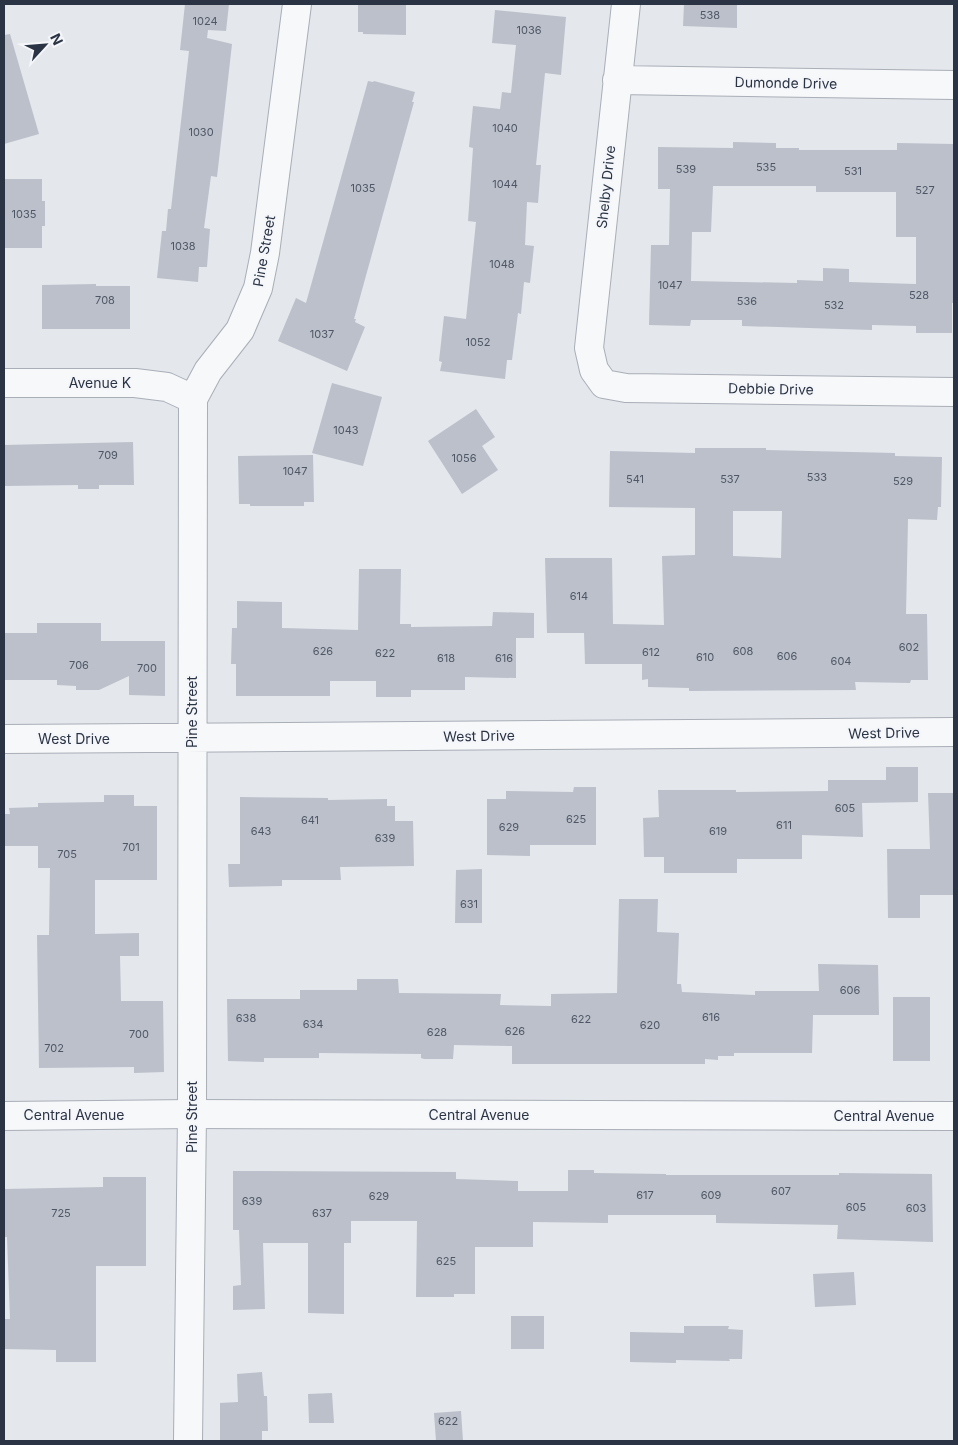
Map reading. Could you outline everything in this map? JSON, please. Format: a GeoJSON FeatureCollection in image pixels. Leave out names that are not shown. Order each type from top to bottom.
{"type":"FeatureCollection","features":[{"type":"Feature","properties":{"kind":"street","name":"Pine Street"},"geometry":{"type":"LineString","coordinates":[[188,1441],[192,1114],[193,399],[208,371],[240,330],[258,288],[265,253],[297,4]]}},
{"type":"Feature","properties":{"kind":"street","name":"Shelby Drive"},"geometry":{"type":"LineString","coordinates":[[594,370],[589,348],[626,4]]}},
{"type":"Feature","properties":{"kind":"street","name":"Dumonde Drive"},"geometry":{"type":"LineString","coordinates":[[617,80],[954,85]]}},
{"type":"Feature","properties":{"kind":"street","name":"Debbie Drive"},"geometry":{"type":"LineString","coordinates":[[594,370],[604,384],[626,388],[954,392]]}},
{"type":"Feature","properties":{"kind":"street","name":"Avenue K"},"geometry":{"type":"LineString","coordinates":[[4,383],[135,383],[167,387],[193,399]]}},
{"type":"Feature","properties":{"kind":"street","name":"West Drive"},"geometry":{"type":"LineString","coordinates":[[4,739],[954,732]]}},
{"type":"Feature","properties":{"kind":"street","name":"Central Avenue"},"geometry":{"type":"LineString","coordinates":[[4,1116],[192,1114],[954,1116]]}},
{"type":"Feature","properties":{"kind":"building"},"geometry":{"type":"Polygon","coordinates":[[[185,4],[229,4],[226,31],[208,30],[207,38],[232,44],[217,177],[211,176],[204,228],[210,229],[207,267],[199,267],[198,282],[157,278],[162,231],[166,231],[168,209],[171,209],[189,51],[180,50],[185,4]]]}},
{"type":"Feature","properties":{"kind":"building"},"geometry":{"type":"Polygon","coordinates":[[[358,4],[406,5],[406,35],[363,34],[363,32],[358,32],[358,4]]]}},
{"type":"Feature","properties":{"kind":"building"},"geometry":{"type":"Polygon","coordinates":[[[684,4],[737,4],[737,28],[683,26],[684,4]]]}},
{"type":"Feature","properties":{"kind":"building"},"geometry":{"type":"Polygon","coordinates":[[[495,10],[566,17],[561,75],[545,73],[536,165],[541,165],[538,203],[527,202],[525,245],[534,246],[530,283],[524,282],[521,314],[518,313],[512,360],[507,360],[505,379],[440,371],[442,362],[439,361],[444,316],[466,319],[476,222],[468,221],[473,148],[469,147],[473,106],[500,109],[502,92],[511,93],[516,45],[492,43],[495,10]]]}},
{"type":"Feature","properties":{"kind":"building"},"geometry":{"type":"Polygon","coordinates":[[[10,34],[39,134],[4,144],[4,35],[10,34]]]}},
{"type":"Feature","properties":{"kind":"building"},"geometry":{"type":"Polygon","coordinates":[[[368,81],[415,92],[412,102],[414,102],[354,319],[356,319],[355,322],[365,327],[347,371],[278,341],[296,298],[306,303],[368,81]]]}},
{"type":"Feature","properties":{"kind":"building"},"geometry":{"type":"Polygon","coordinates":[[[733,142],[776,143],[776,148],[799,148],[799,150],[897,150],[897,143],[954,144],[954,303],[952,303],[952,333],[916,333],[916,326],[872,325],[872,330],[742,326],[742,320],[691,320],[690,326],[649,325],[651,245],[669,245],[670,189],[658,189],[658,147],[733,148],[733,142]],[[713,186],[711,232],[692,232],[691,281],[797,283],[797,280],[823,281],[823,268],[849,269],[849,282],[916,284],[916,237],[896,237],[896,192],[816,192],[816,186],[713,186]]]}},
{"type":"Feature","properties":{"kind":"building"},"geometry":{"type":"Polygon","coordinates":[[[5,179],[42,179],[42,201],[45,201],[45,226],[42,226],[42,248],[5,248],[5,179]]]}},
{"type":"Feature","properties":{"kind":"building"},"geometry":{"type":"Polygon","coordinates":[[[96,284],[96,286],[130,286],[130,329],[42,329],[42,285],[96,284]]]}},
{"type":"Feature","properties":{"kind":"building"},"geometry":{"type":"Polygon","coordinates":[[[332,383],[382,397],[363,466],[312,453],[332,383]]]}},
{"type":"Feature","properties":{"kind":"building"},"geometry":{"type":"Polygon","coordinates":[[[476,409],[495,437],[482,446],[498,470],[462,494],[428,441],[476,409]]]}},
{"type":"Feature","properties":{"kind":"building"},"geometry":{"type":"Polygon","coordinates":[[[133,442],[134,485],[99,485],[99,489],[78,489],[78,485],[4,486],[4,445],[133,442]]]}},
{"type":"Feature","properties":{"kind":"building"},"geometry":{"type":"Polygon","coordinates":[[[695,448],[766,448],[766,450],[895,453],[895,456],[942,457],[941,507],[938,507],[937,520],[908,519],[906,614],[927,614],[928,680],[911,680],[910,683],[855,682],[856,690],[689,691],[689,688],[648,687],[648,679],[642,680],[642,664],[585,664],[584,633],[547,633],[545,558],[612,558],[613,624],[664,625],[662,556],[695,555],[695,508],[609,507],[610,451],[695,453],[695,448]],[[733,511],[733,556],[781,558],[782,511],[733,511]]]}},
{"type":"Feature","properties":{"kind":"building"},"geometry":{"type":"Polygon","coordinates":[[[313,455],[314,502],[304,502],[304,506],[250,506],[250,504],[239,504],[238,456],[313,455]]]}},
{"type":"Feature","properties":{"kind":"building"},"geometry":{"type":"Polygon","coordinates":[[[359,569],[401,569],[400,624],[411,624],[411,627],[492,626],[493,612],[534,613],[534,638],[516,638],[516,678],[465,677],[465,690],[411,690],[411,697],[376,697],[376,681],[330,681],[330,696],[236,696],[236,664],[231,664],[232,628],[237,628],[237,601],[282,602],[282,628],[358,630],[359,569]]]}},
{"type":"Feature","properties":{"kind":"building"},"geometry":{"type":"Polygon","coordinates":[[[37,623],[101,623],[101,641],[165,641],[165,696],[129,695],[129,676],[99,690],[76,690],[76,686],[57,685],[57,680],[4,680],[4,633],[37,633],[37,623]]]}},
{"type":"Feature","properties":{"kind":"building"},"geometry":{"type":"Polygon","coordinates":[[[886,767],[918,767],[918,802],[862,803],[863,837],[802,835],[802,859],[737,859],[737,873],[664,873],[664,857],[644,857],[643,818],[659,817],[658,790],[736,790],[736,792],[828,791],[828,780],[886,780],[886,767]]]}},
{"type":"Feature","properties":{"kind":"building"},"geometry":{"type":"Polygon","coordinates":[[[574,787],[596,787],[596,845],[530,845],[530,856],[487,855],[487,799],[506,799],[506,791],[573,792],[574,787]]]}},
{"type":"Feature","properties":{"kind":"building"},"geometry":{"type":"Polygon","coordinates":[[[928,793],[954,793],[954,895],[920,895],[920,918],[888,918],[887,849],[930,849],[928,793]]]}},
{"type":"Feature","properties":{"kind":"building"},"geometry":{"type":"Polygon","coordinates":[[[104,795],[134,795],[134,806],[157,806],[157,880],[95,880],[95,934],[139,933],[139,956],[120,956],[121,1001],[163,1001],[164,1072],[134,1073],[134,1067],[39,1068],[37,935],[49,935],[50,868],[38,868],[38,846],[4,846],[4,814],[10,814],[9,808],[38,807],[38,803],[104,802],[104,795]]]}},
{"type":"Feature","properties":{"kind":"building"},"geometry":{"type":"Polygon","coordinates":[[[240,797],[328,798],[328,800],[387,799],[387,806],[395,806],[395,821],[413,821],[414,866],[340,867],[341,880],[282,880],[282,886],[229,887],[228,864],[240,864],[240,797]]]}},
{"type":"Feature","properties":{"kind":"building"},"geometry":{"type":"Polygon","coordinates":[[[482,869],[482,923],[455,923],[456,870],[482,869]]]}},
{"type":"Feature","properties":{"kind":"building"},"geometry":{"type":"Polygon","coordinates":[[[619,899],[658,899],[657,932],[679,933],[677,984],[681,984],[682,992],[755,995],[755,991],[819,991],[818,964],[878,965],[879,1015],[813,1015],[812,1053],[734,1053],[734,1056],[718,1056],[718,1060],[705,1059],[705,1064],[512,1064],[512,1046],[454,1045],[453,1059],[424,1059],[421,1058],[421,1054],[319,1053],[319,1058],[264,1058],[264,1062],[228,1061],[227,999],[300,999],[300,990],[357,990],[357,979],[398,979],[399,993],[501,994],[500,1005],[551,1006],[551,994],[617,993],[619,899]]]}},
{"type":"Feature","properties":{"kind":"building"},"geometry":{"type":"Polygon","coordinates":[[[893,997],[930,997],[930,1061],[893,1061],[893,997]]]}},
{"type":"Feature","properties":{"kind":"building"},"geometry":{"type":"Polygon","coordinates":[[[568,1170],[594,1170],[594,1173],[666,1175],[932,1174],[933,1242],[837,1239],[838,1225],[716,1223],[716,1215],[608,1215],[608,1223],[533,1222],[533,1247],[475,1247],[475,1294],[454,1294],[454,1297],[416,1297],[417,1221],[351,1221],[351,1243],[344,1243],[344,1314],[308,1313],[308,1243],[263,1243],[265,1309],[233,1310],[233,1286],[241,1285],[239,1230],[233,1230],[233,1171],[456,1172],[456,1179],[518,1181],[518,1191],[568,1191],[568,1170]]]}},
{"type":"Feature","properties":{"kind":"building"},"geometry":{"type":"Polygon","coordinates":[[[103,1177],[146,1177],[146,1266],[96,1266],[96,1362],[56,1362],[56,1350],[4,1349],[4,1319],[10,1319],[7,1237],[4,1237],[4,1189],[103,1187],[103,1177]]]}},
{"type":"Feature","properties":{"kind":"building"},"geometry":{"type":"Polygon","coordinates":[[[854,1272],[856,1305],[815,1307],[813,1274],[854,1272]]]}},
{"type":"Feature","properties":{"kind":"building"},"geometry":{"type":"Polygon","coordinates":[[[511,1316],[544,1316],[544,1349],[511,1349],[511,1316]]]}},
{"type":"Feature","properties":{"kind":"building"},"geometry":{"type":"Polygon","coordinates":[[[684,1326],[729,1326],[728,1329],[743,1330],[742,1359],[729,1359],[730,1361],[676,1360],[676,1363],[630,1362],[630,1332],[684,1333],[684,1326]]]}},
{"type":"Feature","properties":{"kind":"building"},"geometry":{"type":"Polygon","coordinates":[[[262,1372],[264,1396],[267,1396],[268,1431],[262,1431],[262,1441],[220,1441],[220,1403],[238,1402],[237,1374],[262,1372]]]}},
{"type":"Feature","properties":{"kind":"building"},"geometry":{"type":"Polygon","coordinates":[[[332,1393],[334,1423],[309,1423],[308,1394],[332,1393]]]}},
{"type":"Feature","properties":{"kind":"building"},"geometry":{"type":"Polygon","coordinates":[[[461,1411],[463,1441],[436,1441],[434,1413],[461,1411]]]}}]}
